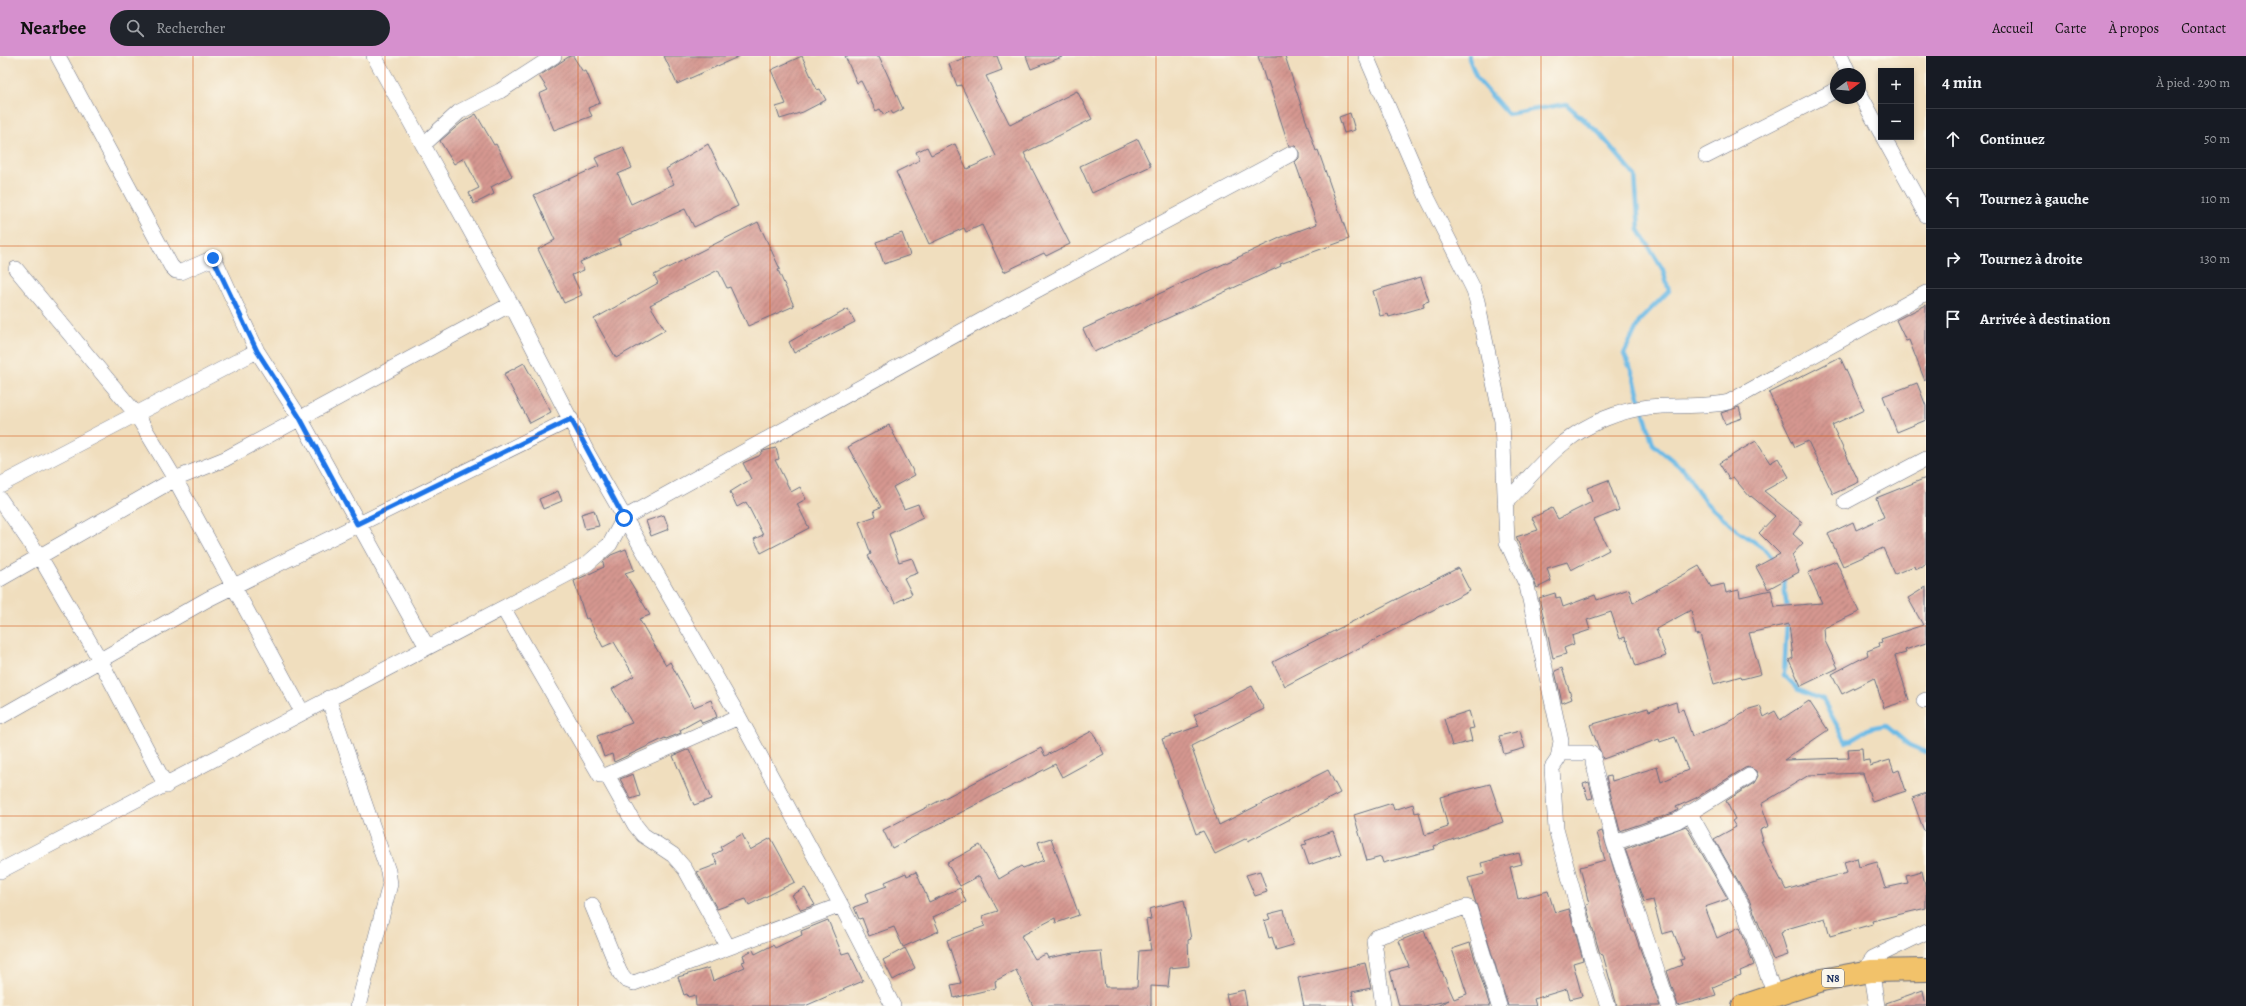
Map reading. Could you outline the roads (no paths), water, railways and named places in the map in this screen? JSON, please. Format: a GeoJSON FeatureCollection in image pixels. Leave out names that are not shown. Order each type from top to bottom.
{"type":"FeatureCollection","features":[{"type":"Feature","properties":{"kind":"highway","name":"N8"},"geometry":{"type":"LineString","coordinates":[[1762,1002],[1822,980],[1870,971],[1926,970]]}},
{"type":"Feature","properties":{"kind":"street"},"geometry":{"type":"LineString","coordinates":[[58,56],[171,266],[176,271],[181,272],[213,258],[257,351],[300,418],[357,524],[427,647]]}},
{"type":"Feature","properties":{"kind":"street"},"geometry":{"type":"LineString","coordinates":[[374,56],[511,304],[624,518],[739,717],[842,905],[893,1006]]}},
{"type":"Feature","properties":{"kind":"street"},"geometry":{"type":"LineString","coordinates":[[423,145],[458,112],[500,91],[554,56]]}},
{"type":"Feature","properties":{"kind":"street"},"geometry":{"type":"LineString","coordinates":[[1366,56],[1426,195],[1473,288],[1500,410],[1507,542],[1527,586],[1531,600],[1561,741],[1560,753],[1552,768],[1556,829],[1591,956],[1608,1006]]}},
{"type":"Feature","properties":{"kind":"street"},"geometry":{"type":"LineString","coordinates":[[1841,56],[1847,68]]}},
{"type":"Feature","properties":{"kind":"street"},"geometry":{"type":"LineString","coordinates":[[1706,156],[1830,93]]}},
{"type":"Feature","properties":{"kind":"street"},"geometry":{"type":"LineString","coordinates":[[1865,104],[1878,127]]}},
{"type":"Feature","properties":{"kind":"street"},"geometry":{"type":"LineString","coordinates":[[1885,140],[1926,215]]}},
{"type":"Feature","properties":{"kind":"street"},"geometry":{"type":"LineString","coordinates":[[0,871],[166,786],[328,698],[587,564],[610,544],[624,518],[1024,297],[1291,154]]}},
{"type":"Feature","properties":{"kind":"street"},"geometry":{"type":"LineString","coordinates":[[16,269],[136,414],[175,479],[302,712]]}},
{"type":"Feature","properties":{"kind":"street"},"geometry":{"type":"LineString","coordinates":[[1505,503],[1564,442],[1603,420],[1623,412],[1650,407],[1715,406],[1729,402],[1926,293]]}},
{"type":"Feature","properties":{"kind":"street"},"geometry":{"type":"LineString","coordinates":[[0,579],[175,479],[225,459],[511,304]]}},
{"type":"Feature","properties":{"kind":"street"},"geometry":{"type":"LineString","coordinates":[[0,485],[257,351]]}},
{"type":"Feature","properties":{"kind":"street"},"geometry":{"type":"LineString","coordinates":[[0,718],[233,586],[571,419]]}},
{"type":"Feature","properties":{"kind":"street"},"geometry":{"type":"LineString","coordinates":[[1845,502],[1926,459]]}},
{"type":"Feature","properties":{"kind":"street"},"geometry":{"type":"LineString","coordinates":[[0,500],[40,556],[100,660],[166,786]]}},
{"type":"Feature","properties":{"kind":"street"},"geometry":{"type":"LineString","coordinates":[[503,608],[600,775],[607,775],[739,717]]}},
{"type":"Feature","properties":{"kind":"street"},"geometry":{"type":"LineString","coordinates":[[328,698],[388,871],[390,884],[358,1006]]}},
{"type":"Feature","properties":{"kind":"street"},"geometry":{"type":"LineString","coordinates":[[1560,753],[1590,753],[1594,756],[1594,762],[1614,843],[1669,1006]]}},
{"type":"Feature","properties":{"kind":"street"},"geometry":{"type":"LineString","coordinates":[[607,775],[635,825],[643,835],[673,855],[685,869],[728,948]]}},
{"type":"Feature","properties":{"kind":"street"},"geometry":{"type":"LineString","coordinates":[[1614,843],[1677,821],[1689,812],[1749,776]]}},
{"type":"Feature","properties":{"kind":"street"},"geometry":{"type":"LineString","coordinates":[[1689,812],[1742,906],[1762,1002]]}},
{"type":"Feature","properties":{"kind":"street"},"geometry":{"type":"LineString","coordinates":[[592,904],[620,973],[626,980],[634,983],[842,905]]}},
{"type":"Feature","properties":{"kind":"street"},"geometry":{"type":"LineString","coordinates":[[1383,1006],[1374,941],[1379,936],[1466,907],[1469,908],[1499,1006]]}},
{"type":"Feature","properties":{"kind":"street"},"geometry":{"type":"LineString","coordinates":[[1877,1006],[1870,971],[1870,962],[1873,958],[1926,932]]}},
{"type":"Feature","properties":{"kind":"waterway"},"geometry":{"type":"LineString","coordinates":[[1468,56],[1477,79],[1508,114],[1566,104],[1600,134],[1635,176],[1639,230],[1663,270],[1669,291],[1640,320],[1624,354],[1632,372],[1653,444],[1685,471],[1705,502],[1737,530],[1766,550],[1776,563]]}},
{"type":"Feature","properties":{"kind":"waterway"},"geometry":{"type":"LineString","coordinates":[[1783,574],[1787,610]]}},
{"type":"Feature","properties":{"kind":"waterway"},"geometry":{"type":"LineString","coordinates":[[1787,620],[1784,675],[1799,690],[1823,700],[1846,742],[1870,728],[1885,725],[1909,745],[1926,752]]}}]}
